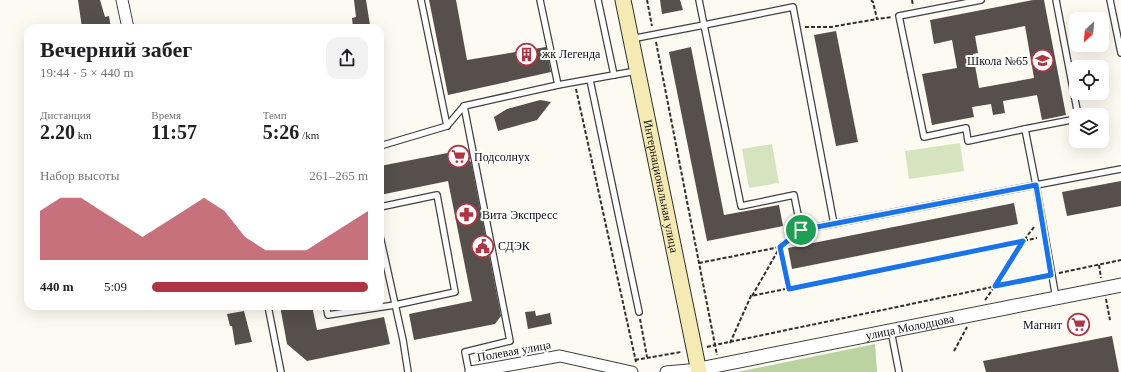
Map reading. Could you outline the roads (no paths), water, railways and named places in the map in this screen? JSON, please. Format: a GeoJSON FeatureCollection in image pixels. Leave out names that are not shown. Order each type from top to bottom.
{"type":"FeatureCollection","features":[{"type":"Feature","properties":{"kind":"main road","name":"Интернациональная улица"},"geometry":{"type":"LineString","coordinates":[[623,0],[699,371]]}},
{"type":"Feature","properties":{"kind":"street"},"geometry":{"type":"LineString","coordinates":[[122,0],[127,24]]}},
{"type":"Feature","properties":{"kind":"street","name":"улица Молодцова"},"geometry":{"type":"LineString","coordinates":[[699,371],[1121,285]]}},
{"type":"Feature","properties":{"kind":"street","name":"Полевая улица"},"geometry":{"type":"LineString","coordinates":[[470,372],[560,356],[635,369]]}},
{"type":"Feature","properties":{"kind":"street"},"geometry":{"type":"LineString","coordinates":[[666,372],[699,371]]}},
{"type":"Feature","properties":{"kind":"lane"},"geometry":{"type":"LineString","coordinates":[[422,0],[447,126]]}},
{"type":"Feature","properties":{"kind":"lane"},"geometry":{"type":"LineString","coordinates":[[540,0],[558,85]]}},
{"type":"Feature","properties":{"kind":"lane"},"geometry":{"type":"LineString","coordinates":[[598,0],[614,75]]}},
{"type":"Feature","properties":{"kind":"lane"},"geometry":{"type":"LineString","coordinates":[[699,0],[741,206],[794,195],[801,230],[1121,169]]}},
{"type":"Feature","properties":{"kind":"lane"},"geometry":{"type":"LineString","coordinates":[[981,0],[899,16],[924,137],[966,128],[968,141],[1069,121]]}},
{"type":"Feature","properties":{"kind":"lane"},"geometry":{"type":"LineString","coordinates":[[1056,0],[1077,108]]}},
{"type":"Feature","properties":{"kind":"lane"},"geometry":{"type":"LineString","coordinates":[[1110,0],[1121,53]]}},
{"type":"Feature","properties":{"kind":"lane"},"geometry":{"type":"LineString","coordinates":[[631,39],[794,7],[834,224]]}},
{"type":"Feature","properties":{"kind":"lane"},"geometry":{"type":"LineString","coordinates":[[384,145],[447,126],[464,106],[558,85],[637,71]]}},
{"type":"Feature","properties":{"kind":"lane"},"geometry":{"type":"LineString","coordinates":[[590,80],[639,312]]}},
{"type":"Feature","properties":{"kind":"lane"},"geometry":{"type":"LineString","coordinates":[[464,106],[510,341],[465,352],[470,372]]}},
{"type":"Feature","properties":{"kind":"lane"},"geometry":{"type":"LineString","coordinates":[[1025,129],[1056,298]]}},
{"type":"Feature","properties":{"kind":"lane"},"geometry":{"type":"LineString","coordinates":[[384,206],[437,195],[455,292],[384,307]]}},
{"type":"Feature","properties":{"kind":"lane"},"geometry":{"type":"LineString","coordinates":[[384,254],[408,372]]}},
{"type":"Feature","properties":{"kind":"lane"},"geometry":{"type":"LineString","coordinates":[[269,310],[281,372]]}},
{"type":"Feature","properties":{"kind":"lane"},"geometry":{"type":"LineString","coordinates":[[327,310],[328,316],[365,310]]}},
{"type":"Feature","properties":{"kind":"lane"},"geometry":{"type":"LineString","coordinates":[[891,331],[899,372]]}},
{"type":"Feature","properties":{"kind":"place","name":"жк Легенда"},"geometry":{"type":"Point","coordinates":[527,54]}},
{"type":"Feature","properties":{"kind":"place","name":"Школа №65"},"geometry":{"type":"Point","coordinates":[1043,61]}},
{"type":"Feature","properties":{"kind":"place","name":"Подсолнух"},"geometry":{"type":"Point","coordinates":[458,157]}},
{"type":"Feature","properties":{"kind":"place","name":"Вита Экспресс"},"geometry":{"type":"Point","coordinates":[467,215]}},
{"type":"Feature","properties":{"kind":"place","name":"СДЭК"},"geometry":{"type":"Point","coordinates":[483,246]}},
{"type":"Feature","properties":{"kind":"place","name":"Магнит"},"geometry":{"type":"Point","coordinates":[1078,325]}}]}
